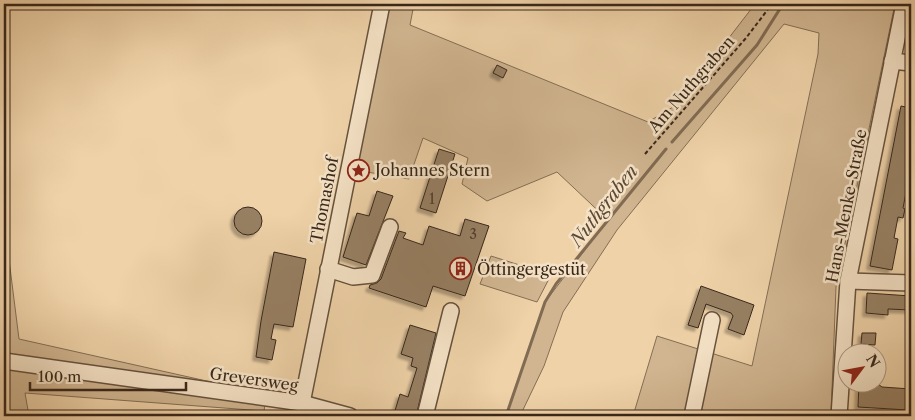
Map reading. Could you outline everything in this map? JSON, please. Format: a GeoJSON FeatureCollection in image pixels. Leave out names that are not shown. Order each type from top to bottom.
{"type":"FeatureCollection","features":[{"type":"Feature","properties":{"kind":"street","name":"Thomashof"},"geometry":{"type":"LineString","coordinates":[[302,403],[382,4]]}},
{"type":"Feature","properties":{"kind":"street","name":"Hans-Menke-Straße"},"geometry":{"type":"LineString","coordinates":[[840,416],[848,281],[904,4]]}},
{"type":"Feature","properties":{"kind":"street"},"geometry":{"type":"LineString","coordinates":[[892,61],[911,63]]}},
{"type":"Feature","properties":{"kind":"street"},"geometry":{"type":"LineString","coordinates":[[328,269],[353,277],[372,275],[390,227]]}},
{"type":"Feature","properties":{"kind":"street"},"geometry":{"type":"LineString","coordinates":[[848,281],[911,283]]}},
{"type":"Feature","properties":{"kind":"street"},"geometry":{"type":"LineString","coordinates":[[425,416],[451,311]]}},
{"type":"Feature","properties":{"kind":"street"},"geometry":{"type":"LineString","coordinates":[[692,416],[712,320]]}},
{"type":"Feature","properties":{"kind":"street","name":"Greversweg"},"geometry":{"type":"LineString","coordinates":[[11,362],[302,403],[350,416]]}},
{"type":"Feature","properties":{"kind":"path","name":"Am Nuthgraben"},"geometry":{"type":"LineString","coordinates":[[645,154],[746,38],[772,4]]}},
{"type":"Feature","properties":{"kind":"shaded area"},"geometry":{"type":"Polygon","coordinates":[[[382,4],[414,4],[410,25],[648,122],[678,104],[755,4],[895,4],[836,287],[831,416],[633,416],[657,336],[752,366],[818,54],[819,33],[784,24],[617,230],[563,312],[544,366],[520,416],[506,416],[545,302],[608,220],[557,172],[487,201],[462,184],[468,158],[423,138],[409,179],[349,169],[382,4]]]}},
{"type":"Feature","properties":{"kind":"shaded area"},"geometry":{"type":"Polygon","coordinates":[[[4,220],[19,339],[229,386],[266,398],[264,411],[25,393],[29,416],[6,416],[4,403],[4,220]]]}},
{"type":"Feature","properties":{"kind":"shaded area"},"geometry":{"type":"Polygon","coordinates":[[[491,256],[551,275],[537,302],[480,284],[491,256]]]}},
{"type":"Feature","properties":{"kind":"building"},"geometry":{"type":"Polygon","coordinates":[[[497,65],[507,70],[503,78],[493,73],[497,65]]]}},
{"type":"Feature","properties":{"kind":"building"},"geometry":{"type":"Polygon","coordinates":[[[901,106],[911,108],[911,167],[903,208],[905,209],[903,218],[898,217],[894,238],[898,239],[892,270],[870,266],[901,106]]]}},
{"type":"Feature","properties":{"kind":"building"},"geometry":{"type":"Polygon","coordinates":[[[439,149],[455,154],[436,213],[420,208],[439,149]]]}},
{"type":"Feature","properties":{"kind":"building"},"geometry":{"type":"Polygon","coordinates":[[[377,191],[393,196],[366,265],[343,257],[357,213],[369,216],[377,191]]]}},
{"type":"Feature","properties":{"kind":"building"},"geometry":{"type":"Polygon","coordinates":[[[248,207],[258,211],[262,221],[258,231],[248,235],[238,231],[234,221],[238,211],[248,207]]]}},
{"type":"Feature","properties":{"kind":"building"},"geometry":{"type":"Polygon","coordinates":[[[465,219],[489,226],[465,296],[433,286],[426,307],[369,288],[370,285],[377,283],[381,279],[399,231],[406,233],[403,238],[423,245],[429,226],[460,236],[465,219]]]}},
{"type":"Feature","properties":{"kind":"building"},"geometry":{"type":"Polygon","coordinates":[[[274,252],[306,259],[293,327],[274,324],[271,339],[276,340],[272,360],[256,357],[274,252]]]}},
{"type":"Feature","properties":{"kind":"building"},"geometry":{"type":"Polygon","coordinates":[[[701,286],[754,305],[744,335],[728,329],[733,316],[731,313],[706,304],[698,328],[688,325],[701,286]]]}},
{"type":"Feature","properties":{"kind":"building"},"geometry":{"type":"Polygon","coordinates":[[[867,293],[911,296],[911,310],[888,309],[888,315],[866,313],[867,293]]]}},
{"type":"Feature","properties":{"kind":"building"},"geometry":{"type":"Polygon","coordinates":[[[410,325],[436,333],[416,416],[403,416],[394,414],[400,394],[408,397],[417,368],[411,366],[413,358],[401,354],[410,325]]]}},
{"type":"Feature","properties":{"kind":"building"},"geometry":{"type":"Polygon","coordinates":[[[862,333],[876,333],[875,342],[861,342],[862,333]]]}},
{"type":"Feature","properties":{"kind":"building"},"geometry":{"type":"Polygon","coordinates":[[[888,387],[911,389],[908,410],[858,407],[859,392],[888,392],[888,387]]]}},
{"type":"Feature","properties":{"kind":"waterway","name":"Nuthgraben"},"geometry":{"type":"LineString","coordinates":[[672,142],[757,45],[783,4]]}},
{"type":"Feature","properties":{"kind":"waterway","name":"Nuthgraben"},"geometry":{"type":"LineString","coordinates":[[506,416],[545,302],[556,284],[666,149]]}},
{"type":"Feature","properties":{"kind":"place","name":"Johannes Stern"},"geometry":{"type":"Point","coordinates":[359,170]}},
{"type":"Feature","properties":{"kind":"place","name":"Öttingergestüt"},"geometry":{"type":"Point","coordinates":[461,269]}}]}
